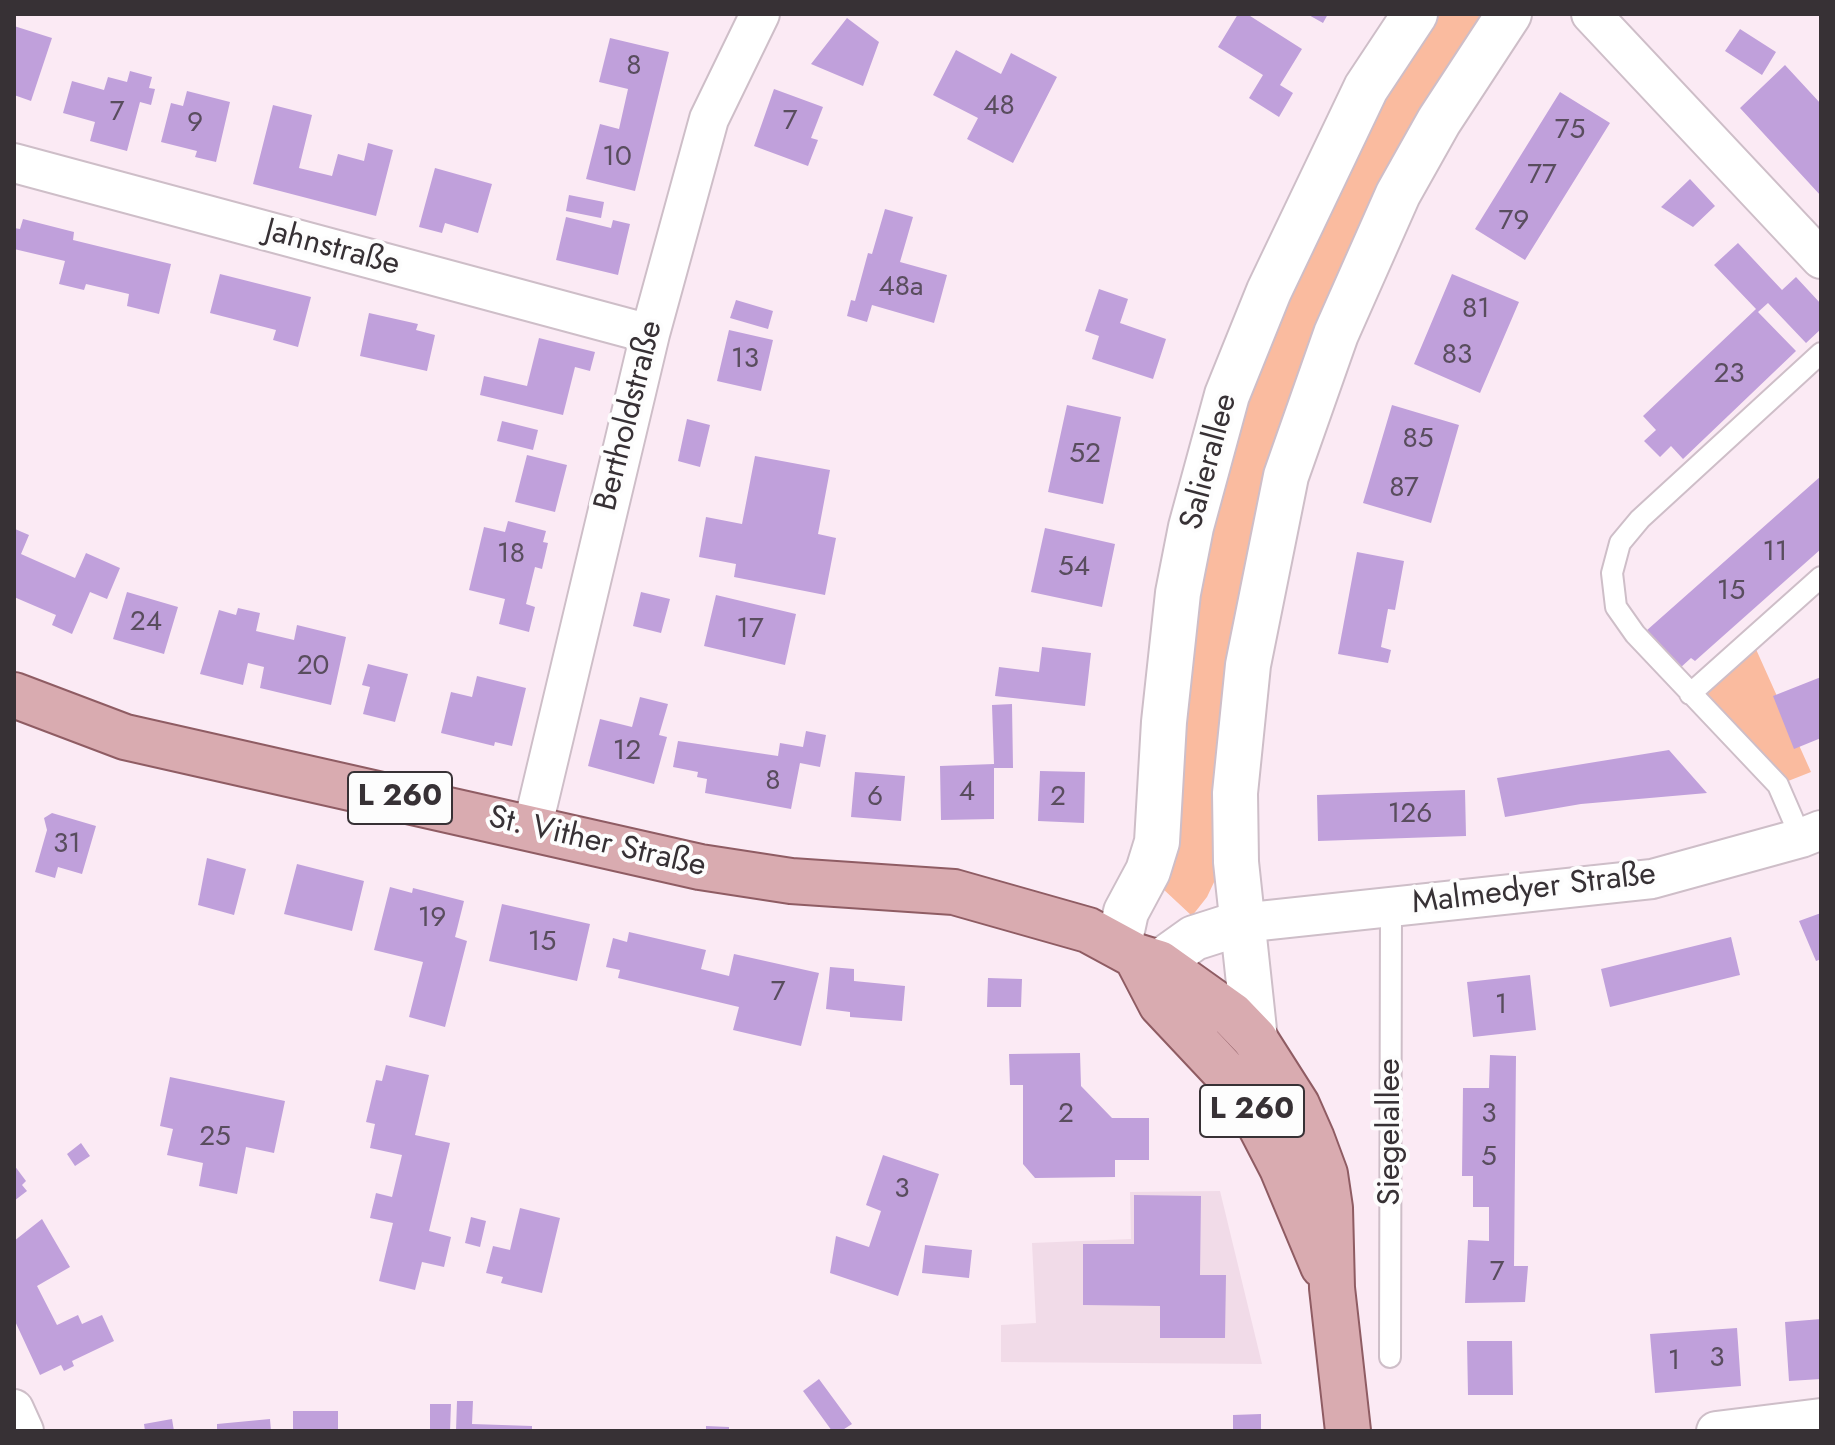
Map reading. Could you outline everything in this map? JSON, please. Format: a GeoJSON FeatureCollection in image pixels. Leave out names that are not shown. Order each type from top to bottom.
{"type":"FeatureCollection","features":[{"type":"Feature","properties":{"kind":"main road","name":"St. Vither Straße"},"geometry":{"type":"LineString","coordinates":[[14,695],[125,737],[700,867],[775,879],[954,892],[1088,930],[1138,955]]}},
{"type":"Feature","properties":{"kind":"main road","name":"Siegelallee"},"geometry":{"type":"LineString","coordinates":[[1138,955],[1232,1015],[1255,1039],[1297,1105],[1325,1174],[1330,1208],[1332,1288],[1348,1431]]}},
{"type":"Feature","properties":{"kind":"main road","name":"Siegelallee"},"geometry":{"type":"LineString","coordinates":[[1138,955],[1161,1004],[1223,1070],[1253,1112],[1282,1168],[1332,1288]]}},
{"type":"Feature","properties":{"kind":"street","name":"Bertholdstraße"},"geometry":{"type":"LineString","coordinates":[[532,829],[650,334],[709,119],[760,14]]}},
{"type":"Feature","properties":{"kind":"street","name":"Salierallee"},"geometry":{"type":"LineString","coordinates":[[1138,955],[1126,912],[1148,871],[1157,842],[1164,722],[1178,593],[1191,527],[1227,395],[1269,291],[1366,88],[1415,14]]}},
{"type":"Feature","properties":{"kind":"street"},"geometry":{"type":"LineString","coordinates":[[1255,1039],[1241,923],[1235,793],[1246,679],[1263,578],[1286,476],[1336,334],[1398,194],[1439,121],[1509,14]]}},
{"type":"Feature","properties":{"kind":"street"},"geometry":{"type":"LineString","coordinates":[[1591,14],[1821,259]]}},
{"type":"Feature","properties":{"kind":"street","name":"Jahnstraße"},"geometry":{"type":"LineString","coordinates":[[14,163],[650,334]]}},
{"type":"Feature","properties":{"kind":"street","name":"Malmedyer Straße"},"geometry":{"type":"LineString","coordinates":[[1241,923],[1652,879],[1811,834]]}},
{"type":"Feature","properties":{"kind":"street"},"geometry":{"type":"LineString","coordinates":[[1138,955],[1241,923]]}},
{"type":"Feature","properties":{"kind":"street"},"geometry":{"type":"LineString","coordinates":[[14,1409],[24,1431]]}},
{"type":"Feature","properties":{"kind":"street"},"geometry":{"type":"LineString","coordinates":[[1716,1431],[1821,1418]]}},
{"type":"Feature","properties":{"kind":"lane"},"geometry":{"type":"LineString","coordinates":[[1811,834],[1778,785],[1690,694],[1616,607],[1612,573],[1620,543],[1640,519],[1821,353]]}},
{"type":"Feature","properties":{"kind":"lane"},"geometry":{"type":"LineString","coordinates":[[1690,694],[1821,577]]}},
{"type":"Feature","properties":{"kind":"lane","name":"Siegelallee"},"geometry":{"type":"LineString","coordinates":[[1390,1357],[1391,907]]}},
{"type":"Feature","properties":{"kind":"shaded area"},"geometry":{"type":"Polygon","coordinates":[[[1423,14],[1482,14],[1417,116],[1383,177],[1311,340],[1216,878],[1207,897],[1192,916],[1162,888],[1184,667],[1239,393],[1423,14]]]}},
{"type":"Feature","properties":{"kind":"shaded area"},"geometry":{"type":"Polygon","coordinates":[[[1755,647],[1811,772],[1778,785],[1699,701],[1755,647]]]}},
{"type":"Feature","properties":{"kind":"shaded area"},"geometry":{"type":"Polygon","coordinates":[[[1220,1191],[1262,1364],[1001,1362],[1001,1325],[1036,1323],[1032,1243],[1131,1239],[1130,1192],[1220,1191]]]}},
{"type":"Feature","properties":{"kind":"building"},"geometry":{"type":"Polygon","coordinates":[[[1238,14],[1247,14],[1302,49],[1280,85],[1293,93],[1279,117],[1249,98],[1263,75],[1218,47],[1238,14]]]}},
{"type":"Feature","properties":{"kind":"building"},"geometry":{"type":"Polygon","coordinates":[[[1307,14],[1328,14],[1323,23],[1307,14]]]}},
{"type":"Feature","properties":{"kind":"building"},"geometry":{"type":"Polygon","coordinates":[[[847,18],[879,42],[863,86],[811,64],[847,18]]]}},
{"type":"Feature","properties":{"kind":"building"},"geometry":{"type":"Polygon","coordinates":[[[14,26],[52,38],[31,101],[14,95],[14,26]]]}},
{"type":"Feature","properties":{"kind":"building"},"geometry":{"type":"Polygon","coordinates":[[[1740,29],[1776,52],[1762,75],[1725,51],[1740,29]]]}},
{"type":"Feature","properties":{"kind":"building"},"geometry":{"type":"Polygon","coordinates":[[[610,38],[669,52],[635,191],[586,179],[600,124],[619,129],[628,89],[599,82],[610,38]]]}},
{"type":"Feature","properties":{"kind":"building"},"geometry":{"type":"Polygon","coordinates":[[[956,50],[1001,74],[1011,53],[1057,77],[1013,163],[967,139],[978,118],[933,95],[956,50]]]}},
{"type":"Feature","properties":{"kind":"building"},"geometry":{"type":"Polygon","coordinates":[[[1785,65],[1821,104],[1821,196],[1740,108],[1785,65]]]}},
{"type":"Feature","properties":{"kind":"building"},"geometry":{"type":"Polygon","coordinates":[[[130,71],[152,77],[149,88],[155,89],[151,105],[140,102],[127,151],[90,141],[95,122],[63,113],[72,81],[104,90],[108,77],[127,82],[130,71]]]}},
{"type":"Feature","properties":{"kind":"building"},"geometry":{"type":"Polygon","coordinates":[[[774,89],[823,107],[811,138],[818,140],[808,166],[754,146],[774,89]]]}},
{"type":"Feature","properties":{"kind":"building"},"geometry":{"type":"Polygon","coordinates":[[[187,91],[230,102],[216,162],[195,157],[197,151],[161,142],[171,103],[183,106],[187,91]]]}},
{"type":"Feature","properties":{"kind":"building"},"geometry":{"type":"Polygon","coordinates":[[[1560,92],[1610,123],[1525,260],[1475,229],[1560,92]]]}},
{"type":"Feature","properties":{"kind":"building"},"geometry":{"type":"Polygon","coordinates":[[[273,105],[312,115],[299,168],[332,176],[338,154],[364,161],[368,143],[393,150],[376,216],[253,184],[273,105]]]}},
{"type":"Feature","properties":{"kind":"building"},"geometry":{"type":"Polygon","coordinates":[[[435,168],[492,184],[478,233],[445,223],[442,233],[419,227],[435,168]]]}},
{"type":"Feature","properties":{"kind":"building"},"geometry":{"type":"Polygon","coordinates":[[[1690,179],[1715,206],[1693,227],[1661,207],[1690,179]]]}},
{"type":"Feature","properties":{"kind":"building"},"geometry":{"type":"Polygon","coordinates":[[[569,195],[604,202],[601,218],[566,211],[569,195]]]}},
{"type":"Feature","properties":{"kind":"building"},"geometry":{"type":"Polygon","coordinates":[[[885,209],[913,217],[900,262],[947,275],[934,323],[872,305],[867,322],[847,316],[851,300],[855,301],[868,253],[872,254],[885,209]]]}},
{"type":"Feature","properties":{"kind":"building"},"geometry":{"type":"Polygon","coordinates":[[[566,217],[611,228],[613,220],[630,224],[618,275],[556,260],[566,217]]]}},
{"type":"Feature","properties":{"kind":"building"},"geometry":{"type":"Polygon","coordinates":[[[23,219],[74,232],[73,240],[171,264],[159,314],[127,306],[129,294],[86,284],[84,290],[59,284],[65,261],[14,249],[14,228],[20,229],[23,219]]]}},
{"type":"Feature","properties":{"kind":"building"},"geometry":{"type":"Polygon","coordinates":[[[1738,243],[1782,290],[1796,277],[1821,304],[1821,329],[1806,343],[1768,303],[1758,312],[1796,351],[1683,459],[1671,446],[1660,457],[1644,441],[1656,430],[1643,416],[1756,309],[1714,265],[1738,243]]]}},
{"type":"Feature","properties":{"kind":"building"},"geometry":{"type":"Polygon","coordinates":[[[220,274],[311,297],[298,347],[273,340],[276,330],[210,313],[220,274]]]}},
{"type":"Feature","properties":{"kind":"building"},"geometry":{"type":"Polygon","coordinates":[[[1452,274],[1519,302],[1480,393],[1414,364],[1452,274]]]}},
{"type":"Feature","properties":{"kind":"building"},"geometry":{"type":"Polygon","coordinates":[[[1099,289],[1128,299],[1120,323],[1166,339],[1153,379],[1092,359],[1099,336],[1085,331],[1099,289]]]}},
{"type":"Feature","properties":{"kind":"building"},"geometry":{"type":"Polygon","coordinates":[[[736,300],[773,311],[768,329],[730,318],[736,300]]]}},
{"type":"Feature","properties":{"kind":"building"},"geometry":{"type":"Polygon","coordinates":[[[369,313],[418,324],[416,330],[435,335],[427,371],[360,356],[369,313]]]}},
{"type":"Feature","properties":{"kind":"building"},"geometry":{"type":"Polygon","coordinates":[[[729,330],[773,340],[761,391],[717,381],[729,330]]]}},
{"type":"Feature","properties":{"kind":"building"},"geometry":{"type":"Polygon","coordinates":[[[539,338],[595,352],[590,371],[575,367],[563,415],[480,395],[484,376],[527,386],[539,338]]]}},
{"type":"Feature","properties":{"kind":"building"},"geometry":{"type":"Polygon","coordinates":[[[1067,405],[1121,417],[1103,504],[1048,492],[1067,405]]]}},
{"type":"Feature","properties":{"kind":"building"},"geometry":{"type":"Polygon","coordinates":[[[1392,405],[1459,425],[1431,523],[1363,503],[1392,405]]]}},
{"type":"Feature","properties":{"kind":"building"},"geometry":{"type":"Polygon","coordinates":[[[687,419],[710,425],[700,467],[678,461],[687,419]]]}},
{"type":"Feature","properties":{"kind":"building"},"geometry":{"type":"Polygon","coordinates":[[[502,421],[538,430],[533,450],[497,441],[502,421]]]}},
{"type":"Feature","properties":{"kind":"building"},"geometry":{"type":"Polygon","coordinates":[[[527,455],[567,465],[555,512],[515,502],[527,455]]]}},
{"type":"Feature","properties":{"kind":"building"},"geometry":{"type":"Polygon","coordinates":[[[755,456],[830,470],[818,534],[836,538],[825,595],[734,577],[736,564],[699,557],[706,517],[742,524],[755,456]]]}},
{"type":"Feature","properties":{"kind":"building"},"geometry":{"type":"Polygon","coordinates":[[[1821,476],[1821,549],[1695,661],[1691,658],[1679,669],[1646,631],[1821,476]]]}},
{"type":"Feature","properties":{"kind":"building"},"geometry":{"type":"Polygon","coordinates":[[[508,521],[546,531],[543,542],[548,543],[542,569],[535,567],[526,604],[535,607],[529,632],[499,624],[505,599],[469,590],[484,527],[505,532],[508,521]]]}},
{"type":"Feature","properties":{"kind":"building"},"geometry":{"type":"Polygon","coordinates":[[[1045,528],[1115,544],[1102,607],[1031,592],[1045,528]]]}},
{"type":"Feature","properties":{"kind":"building"},"geometry":{"type":"Polygon","coordinates":[[[15,529],[29,535],[21,554],[75,578],[86,553],[120,568],[107,599],[90,592],[72,634],[52,625],[56,615],[14,597],[15,529]]]}},
{"type":"Feature","properties":{"kind":"building"},"geometry":{"type":"Polygon","coordinates":[[[1357,552],[1404,561],[1395,610],[1388,609],[1381,647],[1391,650],[1388,663],[1338,654],[1357,552]]]}},
{"type":"Feature","properties":{"kind":"building"},"geometry":{"type":"Polygon","coordinates":[[[127,592],[178,607],[164,654],[113,639],[127,592]]]}},
{"type":"Feature","properties":{"kind":"building"},"geometry":{"type":"Polygon","coordinates":[[[641,592],[670,599],[661,633],[633,626],[641,592]]]}},
{"type":"Feature","properties":{"kind":"building"},"geometry":{"type":"Polygon","coordinates":[[[716,595],[796,614],[785,665],[704,646],[716,595]]]}},
{"type":"Feature","properties":{"kind":"building"},"geometry":{"type":"Polygon","coordinates":[[[238,608],[260,613],[256,631],[294,640],[297,625],[346,637],[331,705],[260,688],[264,667],[248,663],[243,685],[200,674],[219,610],[236,615],[238,608]]]}},
{"type":"Feature","properties":{"kind":"building"},"geometry":{"type":"Polygon","coordinates":[[[1042,647],[1091,653],[1085,706],[995,696],[999,667],[1039,672],[1042,647]]]}},
{"type":"Feature","properties":{"kind":"building"},"geometry":{"type":"Polygon","coordinates":[[[368,664],[408,674],[395,722],[363,714],[370,687],[362,685],[368,664]]]}},
{"type":"Feature","properties":{"kind":"building"},"geometry":{"type":"Polygon","coordinates":[[[477,676],[526,688],[512,746],[495,742],[494,746],[441,733],[451,692],[472,697],[477,676]]]}},
{"type":"Feature","properties":{"kind":"building"},"geometry":{"type":"Polygon","coordinates":[[[1821,677],[1821,738],[1794,749],[1773,696],[1821,677]]]}},
{"type":"Feature","properties":{"kind":"building"},"geometry":{"type":"Polygon","coordinates":[[[640,697],[668,704],[659,735],[667,737],[654,784],[588,766],[600,719],[632,727],[640,697]]]}},
{"type":"Feature","properties":{"kind":"building"},"geometry":{"type":"Polygon","coordinates":[[[1012,704],[1013,768],[994,768],[994,819],[941,820],[940,766],[994,764],[992,705],[1012,704]]]}},
{"type":"Feature","properties":{"kind":"building"},"geometry":{"type":"Polygon","coordinates":[[[806,731],[826,735],[820,767],[800,763],[791,809],[705,793],[707,779],[697,777],[698,772],[673,767],[678,741],[778,756],[780,743],[803,747],[806,731]]]}},
{"type":"Feature","properties":{"kind":"building"},"geometry":{"type":"Polygon","coordinates":[[[1669,750],[1707,793],[1581,804],[1505,817],[1497,778],[1669,750]]]}},
{"type":"Feature","properties":{"kind":"building"},"geometry":{"type":"Polygon","coordinates":[[[1040,771],[1085,772],[1084,823],[1038,821],[1040,771]]]}},
{"type":"Feature","properties":{"kind":"building"},"geometry":{"type":"Polygon","coordinates":[[[855,772],[905,776],[901,821],[851,817],[855,772]]]}},
{"type":"Feature","properties":{"kind":"building"},"geometry":{"type":"Polygon","coordinates":[[[1465,790],[1466,836],[1318,841],[1317,795],[1465,790]]]}},
{"type":"Feature","properties":{"kind":"building"},"geometry":{"type":"Polygon","coordinates":[[[52,813],[96,826],[82,874],[58,867],[55,878],[35,872],[47,830],[44,818],[52,813]]]}},
{"type":"Feature","properties":{"kind":"building"},"geometry":{"type":"Polygon","coordinates":[[[207,858],[246,869],[234,915],[198,905],[207,858]]]}},
{"type":"Feature","properties":{"kind":"building"},"geometry":{"type":"Polygon","coordinates":[[[297,864],[364,881],[352,931],[284,914],[297,864]]]}},
{"type":"Feature","properties":{"kind":"building"},"geometry":{"type":"Polygon","coordinates":[[[390,887],[412,893],[413,888],[464,901],[455,937],[467,941],[445,1027],[409,1017],[423,962],[374,950],[390,887]]]}},
{"type":"Feature","properties":{"kind":"building"},"geometry":{"type":"Polygon","coordinates":[[[502,904],[590,924],[577,981],[489,961],[502,904]]]}},
{"type":"Feature","properties":{"kind":"building"},"geometry":{"type":"Polygon","coordinates":[[[1821,913],[1821,959],[1816,961],[1799,921],[1821,913]]]}},
{"type":"Feature","properties":{"kind":"building"},"geometry":{"type":"Polygon","coordinates":[[[629,932],[706,950],[701,969],[729,976],[734,954],[819,973],[801,1046],[733,1030],[739,1007],[618,978],[620,970],[606,967],[613,938],[627,942],[629,932]]]}},
{"type":"Feature","properties":{"kind":"building"},"geometry":{"type":"Polygon","coordinates":[[[1731,937],[1740,975],[1610,1007],[1601,969],[1731,937]]]}},
{"type":"Feature","properties":{"kind":"building"},"geometry":{"type":"Polygon","coordinates":[[[830,967],[854,969],[854,981],[905,986],[902,1021],[850,1017],[850,1012],[826,1009],[830,967]]]}},
{"type":"Feature","properties":{"kind":"building"},"geometry":{"type":"Polygon","coordinates":[[[1530,975],[1536,1030],[1473,1037],[1467,982],[1530,975]]]}},
{"type":"Feature","properties":{"kind":"building"},"geometry":{"type":"Polygon","coordinates":[[[988,978],[1022,979],[1021,1007],[987,1007],[988,978]]]}},
{"type":"Feature","properties":{"kind":"building"},"geometry":{"type":"Polygon","coordinates":[[[1080,1053],[1081,1086],[1112,1118],[1149,1118],[1149,1160],[1115,1160],[1115,1177],[1035,1178],[1023,1164],[1023,1085],[1010,1085],[1009,1054],[1080,1053]]]}},
{"type":"Feature","properties":{"kind":"building"},"geometry":{"type":"Polygon","coordinates":[[[1490,1055],[1516,1056],[1514,1266],[1528,1266],[1525,1302],[1465,1303],[1468,1240],[1489,1241],[1489,1207],[1473,1207],[1473,1176],[1462,1176],[1463,1088],[1489,1088],[1490,1055]]]}},
{"type":"Feature","properties":{"kind":"building"},"geometry":{"type":"Polygon","coordinates":[[[386,1065],[429,1075],[415,1135],[450,1143],[429,1231],[451,1237],[444,1267],[422,1262],[415,1290],[379,1281],[393,1223],[370,1218],[376,1193],[392,1197],[402,1155],[370,1148],[375,1124],[366,1122],[376,1080],[382,1081],[386,1065]]]}},
{"type":"Feature","properties":{"kind":"building"},"geometry":{"type":"Polygon","coordinates":[[[170,1077],[285,1101],[274,1153],[246,1147],[237,1194],[199,1186],[203,1163],[167,1155],[173,1129],[160,1126],[170,1077]]]}},
{"type":"Feature","properties":{"kind":"building"},"geometry":{"type":"Polygon","coordinates":[[[81,1143],[90,1156],[75,1166],[67,1154],[81,1143]]]}},
{"type":"Feature","properties":{"kind":"building"},"geometry":{"type":"Polygon","coordinates":[[[883,1155],[939,1174],[898,1296],[830,1273],[836,1236],[869,1247],[881,1211],[866,1205],[883,1155]]]}},
{"type":"Feature","properties":{"kind":"building"},"geometry":{"type":"Polygon","coordinates":[[[14,1165],[26,1181],[22,1185],[27,1191],[14,1201],[14,1165]]]}},
{"type":"Feature","properties":{"kind":"building"},"geometry":{"type":"Polygon","coordinates":[[[1134,1195],[1201,1196],[1200,1275],[1226,1275],[1225,1338],[1160,1338],[1160,1306],[1083,1305],[1083,1244],[1134,1244],[1134,1195]]]}},
{"type":"Feature","properties":{"kind":"building"},"geometry":{"type":"Polygon","coordinates":[[[520,1208],[560,1218],[542,1293],[501,1283],[503,1277],[486,1273],[493,1246],[510,1250],[520,1208]]]}},
{"type":"Feature","properties":{"kind":"building"},"geometry":{"type":"Polygon","coordinates":[[[471,1217],[486,1221],[480,1247],[465,1243],[471,1217]]]}},
{"type":"Feature","properties":{"kind":"building"},"geometry":{"type":"Polygon","coordinates":[[[42,1219],[70,1267],[37,1286],[57,1325],[78,1315],[82,1324],[102,1315],[114,1341],[72,1361],[74,1366],[64,1371],[61,1365],[40,1375],[14,1319],[14,1241],[42,1219]]]}},
{"type":"Feature","properties":{"kind":"building"},"geometry":{"type":"Polygon","coordinates":[[[925,1245],[972,1250],[969,1278],[922,1273],[925,1245]]]}},
{"type":"Feature","properties":{"kind":"building"},"geometry":{"type":"Polygon","coordinates":[[[1821,1319],[1821,1379],[1789,1381],[1785,1322],[1821,1319]]]}},
{"type":"Feature","properties":{"kind":"building"},"geometry":{"type":"Polygon","coordinates":[[[1737,1328],[1741,1386],[1655,1393],[1650,1334],[1737,1328]]]}},
{"type":"Feature","properties":{"kind":"building"},"geometry":{"type":"Polygon","coordinates":[[[1467,1341],[1512,1341],[1513,1395],[1468,1395],[1467,1341]]]}},
{"type":"Feature","properties":{"kind":"building"},"geometry":{"type":"Polygon","coordinates":[[[819,1379],[852,1424],[841,1431],[832,1431],[803,1391],[819,1379]]]}},
{"type":"Feature","properties":{"kind":"building"},"geometry":{"type":"Polygon","coordinates":[[[457,1401],[473,1401],[472,1424],[532,1426],[532,1431],[456,1431],[457,1401]]]}},
{"type":"Feature","properties":{"kind":"building"},"geometry":{"type":"Polygon","coordinates":[[[430,1404],[451,1404],[450,1431],[430,1431],[430,1404]]]}},
{"type":"Feature","properties":{"kind":"building"},"geometry":{"type":"Polygon","coordinates":[[[293,1411],[338,1411],[338,1431],[293,1431],[293,1411]]]}},
{"type":"Feature","properties":{"kind":"building"},"geometry":{"type":"Polygon","coordinates":[[[1261,1414],[1261,1431],[1233,1431],[1233,1415],[1261,1414]]]}},
{"type":"Feature","properties":{"kind":"building"},"geometry":{"type":"Polygon","coordinates":[[[172,1419],[174,1431],[145,1431],[144,1424],[172,1419]]]}},
{"type":"Feature","properties":{"kind":"building"},"geometry":{"type":"Polygon","coordinates":[[[270,1419],[271,1431],[217,1431],[217,1424],[270,1419]]]}},
{"type":"Feature","properties":{"kind":"building"},"geometry":{"type":"Polygon","coordinates":[[[706,1426],[729,1427],[729,1431],[706,1431],[706,1426]]]}}]}
